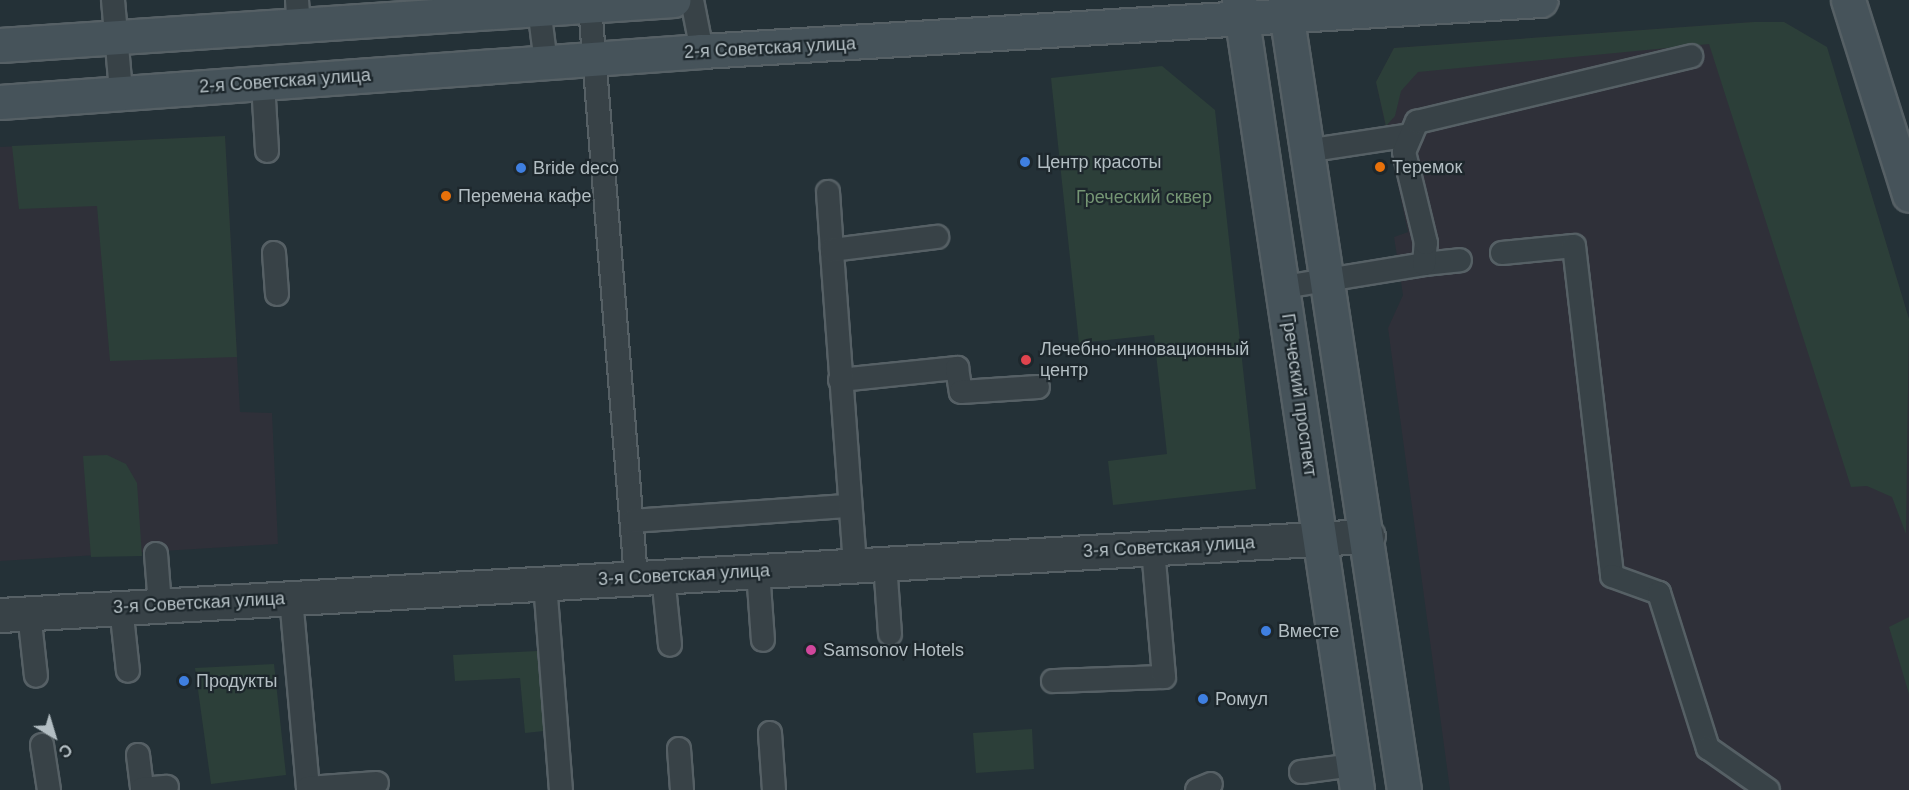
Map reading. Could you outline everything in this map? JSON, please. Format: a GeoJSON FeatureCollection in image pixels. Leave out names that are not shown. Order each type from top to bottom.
{"type":"FeatureCollection","features":[{"type":"Feature","properties":{"kind":"main road"},"geometry":{"type":"LineString","coordinates":[[0,45],[114,36],[298,14],[538,5],[590,6],[673,0]]}},
{"type":"Feature","properties":{"kind":"main road","name":"2-я Советская улица"},"geometry":{"type":"LineString","coordinates":[[0,102],[1259,10],[1540,0]]}},
{"type":"Feature","properties":{"kind":"main road"},"geometry":{"type":"LineString","coordinates":[[1848,0],[1909,195]]}},
{"type":"Feature","properties":{"kind":"main road"},"geometry":{"type":"LineString","coordinates":[[1259,10],[1306,151],[1368,536],[1404,790]]}},
{"type":"Feature","properties":{"kind":"main road","name":"Греческий проспект"},"geometry":{"type":"LineString","coordinates":[[1259,10],[1284,287],[1355,777]]}},
{"type":"Feature","properties":{"kind":"street","name":"3-я Советская улица"},"geometry":{"type":"LineString","coordinates":[[14,614],[1368,536]]}},
{"type":"Feature","properties":{"kind":"lane"},"geometry":{"type":"LineString","coordinates":[[113,0],[114,36],[122,92]]}},
{"type":"Feature","properties":{"kind":"lane"},"geometry":{"type":"LineString","coordinates":[[692,0],[702,51]]}},
{"type":"Feature","properties":{"kind":"lane"},"geometry":{"type":"LineString","coordinates":[[538,5],[546,63]]}},
{"type":"Feature","properties":{"kind":"lane"},"geometry":{"type":"LineString","coordinates":[[590,6],[597,60],[632,521],[670,645]]}},
{"type":"Feature","properties":{"kind":"lane"},"geometry":{"type":"LineString","coordinates":[[1424,264],[1426,243],[1404,152],[1417,122],[1691,56]]}},
{"type":"Feature","properties":{"kind":"lane"},"geometry":{"type":"LineString","coordinates":[[263,83],[267,151]]}},
{"type":"Feature","properties":{"kind":"lane"},"geometry":{"type":"LineString","coordinates":[[1306,151],[1411,135]]}},
{"type":"Feature","properties":{"kind":"lane"},"geometry":{"type":"LineString","coordinates":[[828,192],[849,506],[870,564],[890,634]]}},
{"type":"Feature","properties":{"kind":"lane"},"geometry":{"type":"LineString","coordinates":[[832,250],[937,237]]}},
{"type":"Feature","properties":{"kind":"lane"},"geometry":{"type":"LineString","coordinates":[[1502,253],[1574,246],[1612,576],[1659,593],[1708,748],[1768,790]]}},
{"type":"Feature","properties":{"kind":"lane"},"geometry":{"type":"LineString","coordinates":[[274,253],[277,294]]}},
{"type":"Feature","properties":{"kind":"lane"},"geometry":{"type":"LineString","coordinates":[[1284,287],[1460,260]]}},
{"type":"Feature","properties":{"kind":"lane"},"geometry":{"type":"LineString","coordinates":[[840,380],[957,368],[961,392],[1038,387]]}},
{"type":"Feature","properties":{"kind":"lane"},"geometry":{"type":"LineString","coordinates":[[632,521],[849,506]]}},
{"type":"Feature","properties":{"kind":"lane"},"geometry":{"type":"LineString","coordinates":[[1053,681],[1164,677],[1153,548]]}},
{"type":"Feature","properties":{"kind":"lane"},"geometry":{"type":"LineString","coordinates":[[156,554],[160,605]]}},
{"type":"Feature","properties":{"kind":"lane"},"geometry":{"type":"LineString","coordinates":[[758,571],[763,640]]}},
{"type":"Feature","properties":{"kind":"lane"},"geometry":{"type":"LineString","coordinates":[[545,583],[561,790]]}},
{"type":"Feature","properties":{"kind":"lane"},"geometry":{"type":"LineString","coordinates":[[291,598],[309,789],[377,783]]}},
{"type":"Feature","properties":{"kind":"lane"},"geometry":{"type":"LineString","coordinates":[[121,608],[128,671]]}},
{"type":"Feature","properties":{"kind":"lane"},"geometry":{"type":"LineString","coordinates":[[14,614],[36,676]]}},
{"type":"Feature","properties":{"kind":"lane"},"geometry":{"type":"LineString","coordinates":[[770,733],[774,790]]}},
{"type":"Feature","properties":{"kind":"lane"},"geometry":{"type":"LineString","coordinates":[[42,745],[49,790]]}},
{"type":"Feature","properties":{"kind":"lane"},"geometry":{"type":"LineString","coordinates":[[679,749],[682,790]]}},
{"type":"Feature","properties":{"kind":"lane"},"geometry":{"type":"LineString","coordinates":[[138,755],[142,789],[167,787]]}},
{"type":"Feature","properties":{"kind":"lane"},"geometry":{"type":"LineString","coordinates":[[1300,772],[1355,777]]}},
{"type":"Feature","properties":{"kind":"shaded area"},"geometry":{"type":"Polygon","coordinates":[[[1754,22],[1784,22],[1827,48],[1909,319],[1909,790],[1450,790],[1388,328],[1403,295],[1394,237],[1408,232],[1376,82],[1394,48],[1754,22]]]}},
{"type":"Feature","properties":{"kind":"shaded area"},"geometry":{"type":"Polygon","coordinates":[[[225,136],[240,412],[272,413],[278,544],[0,561],[0,147],[225,136]]]}},
{"type":"Feature","properties":{"kind":"green space"},"geometry":{"type":"Polygon","coordinates":[[[1754,22],[1784,22],[1827,47],[1909,319],[1906,534],[1892,497],[1867,486],[1851,487],[1709,44],[1418,72],[1401,91],[1395,116],[1386,126],[1376,82],[1394,48],[1754,22]]]}},
{"type":"Feature","properties":{"kind":"green space","name":"Греческий сквер"},"geometry":{"type":"Polygon","coordinates":[[[1162,66],[1215,110],[1256,489],[1113,505],[1108,461],[1167,454],[1154,335],[1079,343],[1051,78],[1162,66]]]}},
{"type":"Feature","properties":{"kind":"green space"},"geometry":{"type":"Polygon","coordinates":[[[225,136],[237,357],[110,361],[97,206],[19,209],[12,146],[225,136]]]}},
{"type":"Feature","properties":{"kind":"green space"},"geometry":{"type":"Polygon","coordinates":[[[107,455],[126,464],[137,483],[142,556],[91,557],[83,456],[107,455]]]}},
{"type":"Feature","properties":{"kind":"green space"},"geometry":{"type":"Polygon","coordinates":[[[1909,617],[1909,694],[1889,627],[1909,617]]]}},
{"type":"Feature","properties":{"kind":"green space"},"geometry":{"type":"Polygon","coordinates":[[[537,651],[544,731],[525,733],[520,678],[455,681],[453,655],[537,651]]]}},
{"type":"Feature","properties":{"kind":"green space"},"geometry":{"type":"Polygon","coordinates":[[[274,664],[286,775],[211,784],[195,668],[274,664]]]}},
{"type":"Feature","properties":{"kind":"green space"},"geometry":{"type":"Polygon","coordinates":[[[1032,729],[1034,769],[976,773],[973,733],[1032,729]]]}},
{"type":"Feature","properties":{"kind":"place","name":"Центр красоты"},"geometry":{"type":"Point","coordinates":[1025,162]}},
{"type":"Feature","properties":{"kind":"place","name":"Теремок"},"geometry":{"type":"Point","coordinates":[1380,167]}},
{"type":"Feature","properties":{"kind":"place","name":"Bride deco"},"geometry":{"type":"Point","coordinates":[521,168]}},
{"type":"Feature","properties":{"kind":"place","name":"Перемена кафе"},"geometry":{"type":"Point","coordinates":[446,196]}},
{"type":"Feature","properties":{"kind":"place","name":"Лечебно-инновационный центр"},"geometry":{"type":"Point","coordinates":[1026,360]}},
{"type":"Feature","properties":{"kind":"place","name":"Вместе"},"geometry":{"type":"Point","coordinates":[1266,631]}},
{"type":"Feature","properties":{"kind":"place","name":"Samsonov Hotels"},"geometry":{"type":"Point","coordinates":[811,650]}},
{"type":"Feature","properties":{"kind":"place","name":"Продукты"},"geometry":{"type":"Point","coordinates":[184,681]}},
{"type":"Feature","properties":{"kind":"place","name":"Ромул"},"geometry":{"type":"Point","coordinates":[1203,699]}}]}
